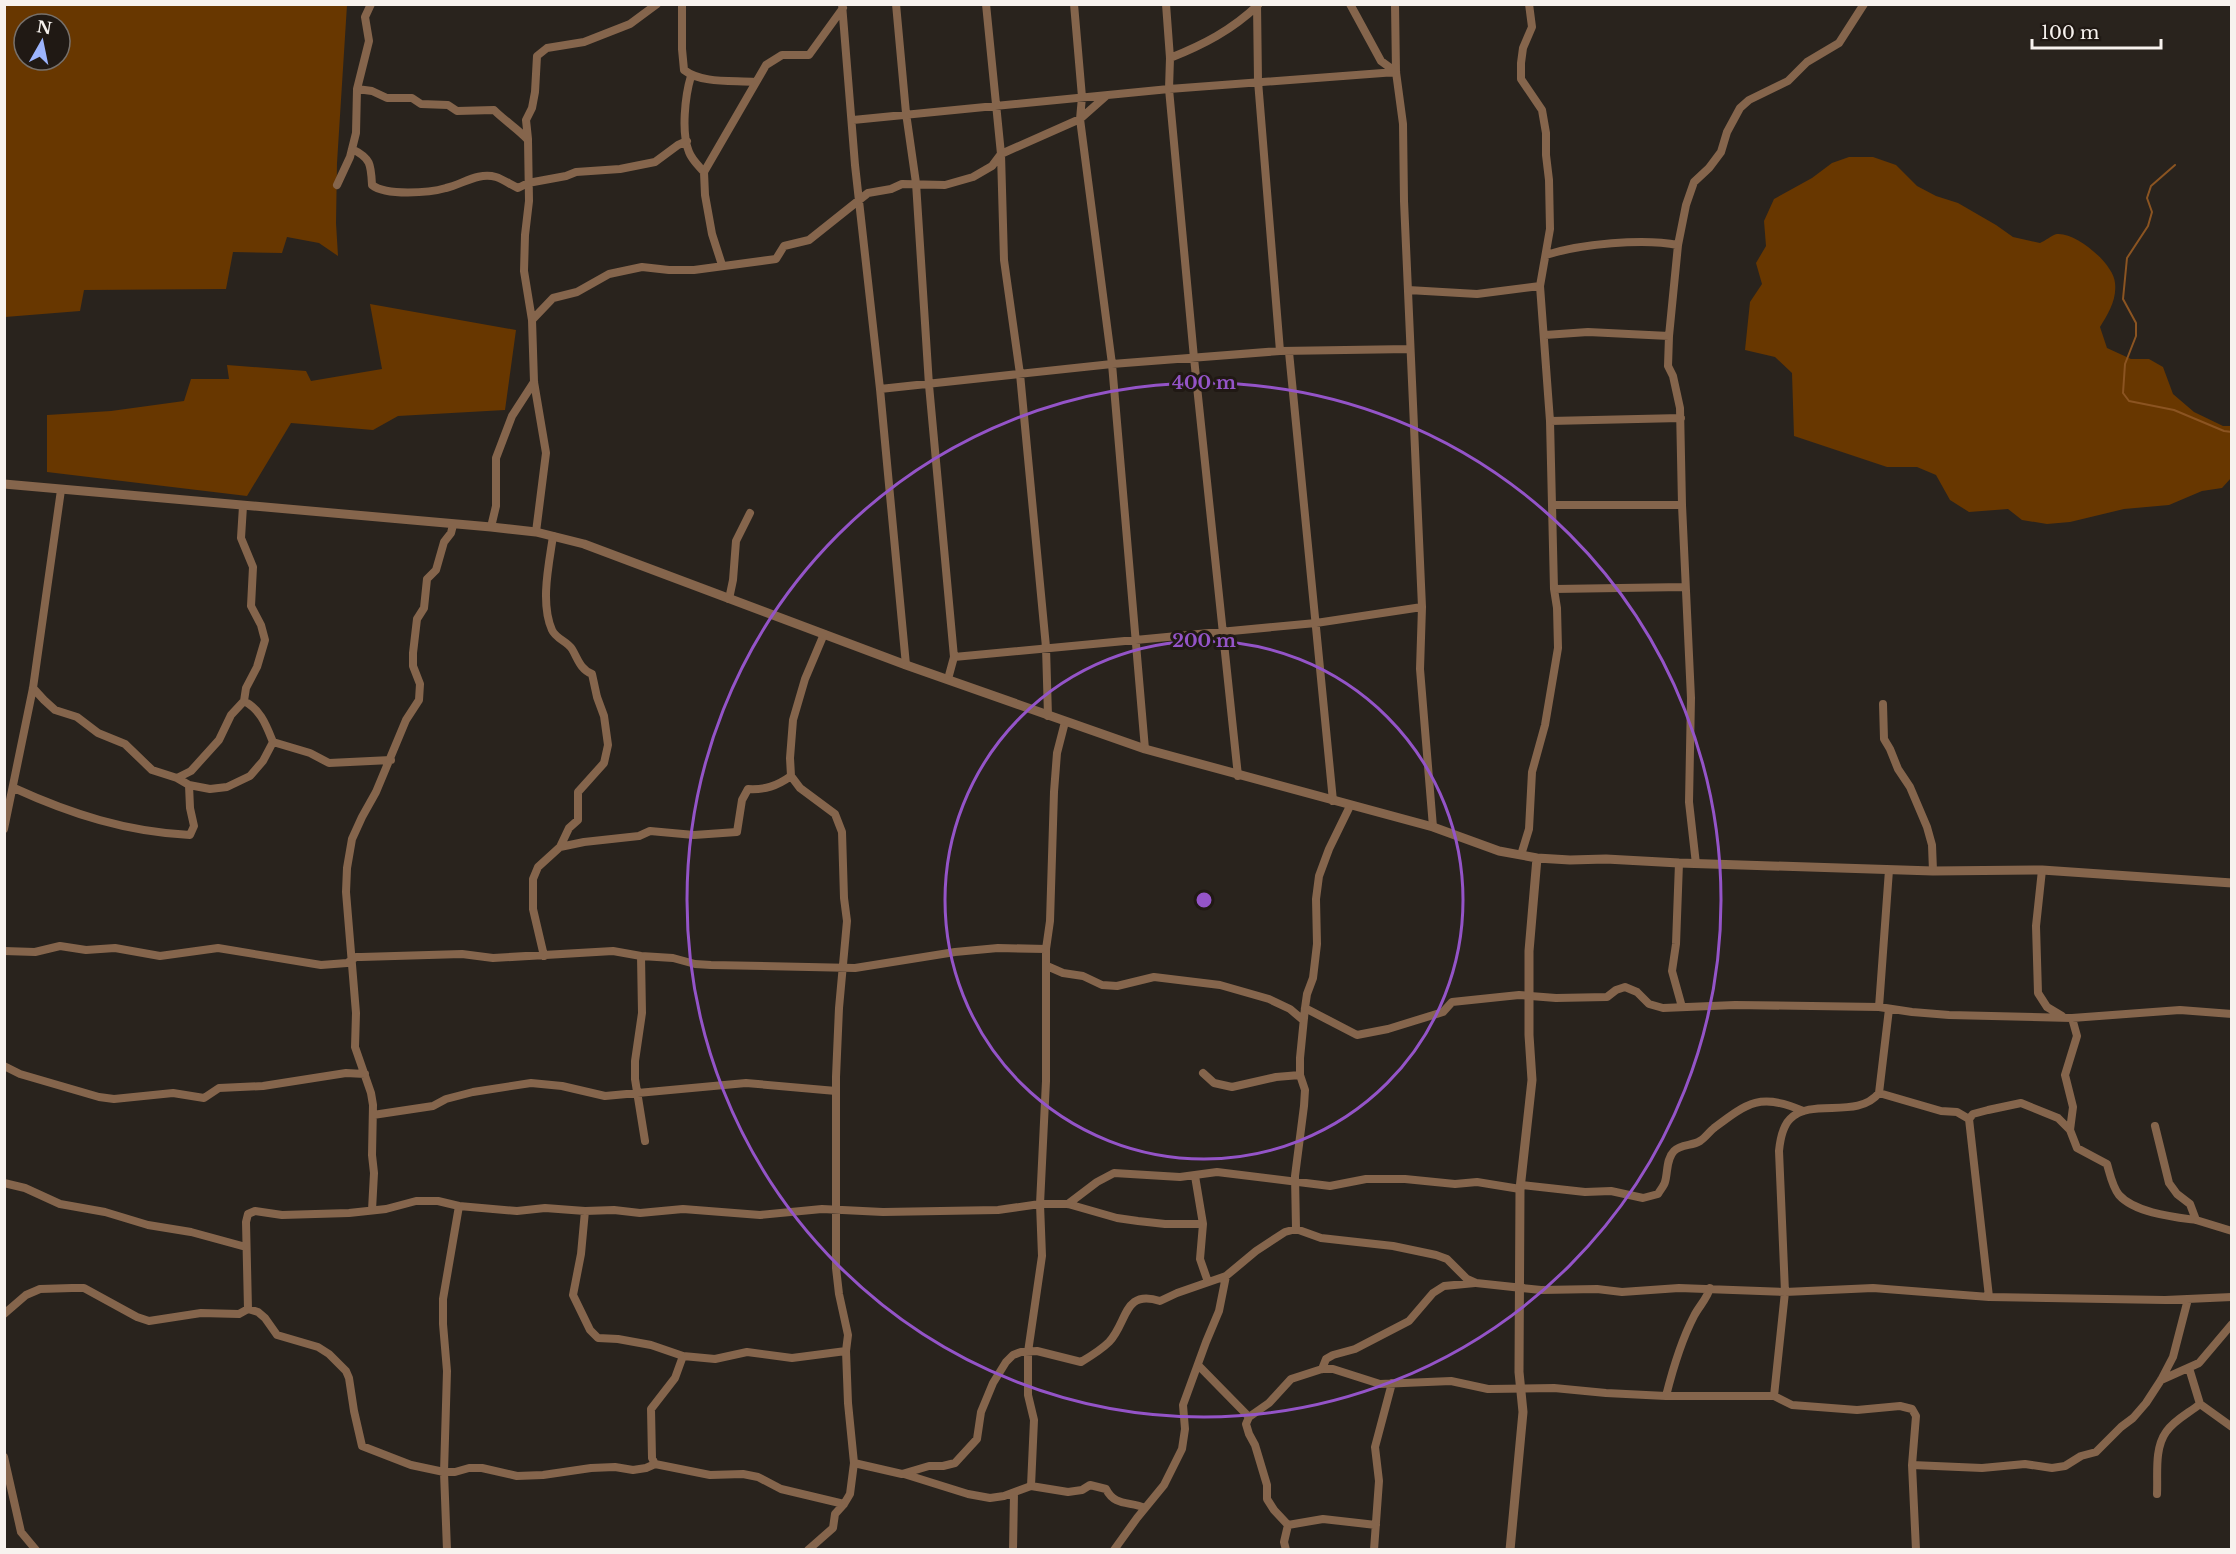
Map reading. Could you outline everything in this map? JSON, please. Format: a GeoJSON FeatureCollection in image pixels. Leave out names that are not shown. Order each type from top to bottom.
{"type":"FeatureCollection","features":[{"type":"Feature","properties":{"kind":"street"},"geometry":{"type":"LineString","coordinates":[[337,185],[352,149],[358,120],[357,88],[369,41],[365,17],[371,4]]}},
{"type":"Feature","properties":{"kind":"street"},"geometry":{"type":"LineString","coordinates":[[536,532],[546,453],[534,382],[532,320],[524,271],[528,183],[526,120],[532,108],[535,92],[537,56],[547,48],[584,42],[630,24],[657,4]]}},
{"type":"Feature","properties":{"kind":"street"},"geometry":{"type":"LineString","coordinates":[[682,4],[684,70],[691,76],[756,82]]}},
{"type":"Feature","properties":{"kind":"street"},"geometry":{"type":"LineString","coordinates":[[896,4],[906,113],[916,183],[929,385],[954,657],[948,680]]}},
{"type":"Feature","properties":{"kind":"street"},"geometry":{"type":"LineString","coordinates":[[986,4],[1001,154],[1004,260],[1020,374],[1046,647],[1048,716]]}},
{"type":"Feature","properties":{"kind":"street"},"geometry":{"type":"LineString","coordinates":[[1074,4],[1082,97],[1080,119],[1112,364],[1145,750]]}},
{"type":"Feature","properties":{"kind":"street"},"geometry":{"type":"LineString","coordinates":[[1166,4],[1170,58],[1169,89],[1194,358],[1239,776]]}},
{"type":"Feature","properties":{"kind":"street"},"geometry":{"type":"LineString","coordinates":[[1350,4],[1381,61],[1396,72]]}},
{"type":"Feature","properties":{"kind":"street"},"geometry":{"type":"LineString","coordinates":[[1395,4],[1396,72],[1402,124],[1422,607],[1420,669],[1433,828]]}},
{"type":"Feature","properties":{"kind":"street"},"geometry":{"type":"LineString","coordinates":[[1521,855],[1529,829],[1532,772],[1545,725],[1558,648],[1554,590],[1550,421],[1540,286],[1550,229],[1546,133],[1542,110],[1521,79],[1523,48],[1532,27],[1529,4]]}},
{"type":"Feature","properties":{"kind":"street"},"geometry":{"type":"LineString","coordinates":[[1696,864],[1689,802],[1690,698],[1680,418],[1673,376],[1668,366],[1678,245],[1690,189],[1721,152],[1727,132],[1740,108],[1749,100],[1788,81],[1807,62],[1839,43],[1864,4]]}},
{"type":"Feature","properties":{"kind":"street"},"geometry":{"type":"LineString","coordinates":[[1170,58],[1200,47],[1224,33],[1257,5]]}},
{"type":"Feature","properties":{"kind":"street"},"geometry":{"type":"LineString","coordinates":[[1257,5],[1258,81],[1280,351]]}},
{"type":"Feature","properties":{"kind":"street"},"geometry":{"type":"LineString","coordinates":[[722,265],[712,234],[705,195],[704,172],[766,65],[782,56],[809,55],[842,6]]}},
{"type":"Feature","properties":{"kind":"street"},"geometry":{"type":"LineString","coordinates":[[842,6],[906,665]]}},
{"type":"Feature","properties":{"kind":"street"},"geometry":{"type":"LineString","coordinates":[[853,120],[906,113],[1258,81],[1396,72]]}},
{"type":"Feature","properties":{"kind":"street"},"geometry":{"type":"LineString","coordinates":[[691,76],[684,105],[687,141],[692,158],[704,172]]}},
{"type":"Feature","properties":{"kind":"street"},"geometry":{"type":"LineString","coordinates":[[357,88],[372,91],[387,98],[412,98],[421,104],[448,105],[457,111],[494,110],[528,140]]}},
{"type":"Feature","properties":{"kind":"street"},"geometry":{"type":"LineString","coordinates":[[532,320],[553,298],[578,292],[609,274],[642,267],[694,270],[776,259],[784,246],[809,240],[868,193],[916,183],[945,185],[973,177],[992,166],[1001,154],[1080,119],[1106,96]]}},
{"type":"Feature","properties":{"kind":"street"},"geometry":{"type":"LineString","coordinates":[[352,149],[369,160],[372,185],[379,190],[418,192],[447,188],[471,178],[496,177],[518,188],[528,183],[576,172],[620,169],[655,162],[687,141]]}},
{"type":"Feature","properties":{"kind":"street"},"geometry":{"type":"LineString","coordinates":[[1546,255],[1590,246],[1650,242],[1678,245]]}},
{"type":"Feature","properties":{"kind":"street"},"geometry":{"type":"LineString","coordinates":[[1408,290],[1477,294],[1540,286]]}},
{"type":"Feature","properties":{"kind":"street"},"geometry":{"type":"LineString","coordinates":[[1545,335],[1599,332],[1669,336]]}},
{"type":"Feature","properties":{"kind":"street"},"geometry":{"type":"LineString","coordinates":[[880,389],[1112,364],[1280,351],[1410,349]]}},
{"type":"Feature","properties":{"kind":"street"},"geometry":{"type":"LineString","coordinates":[[1289,352],[1333,801]]}},
{"type":"Feature","properties":{"kind":"street"},"geometry":{"type":"LineString","coordinates":[[491,527],[496,506],[496,458],[512,416],[534,382]]}},
{"type":"Feature","properties":{"kind":"street"},"geometry":{"type":"LineString","coordinates":[[1550,421],[1680,418]]}},
{"type":"Feature","properties":{"kind":"street"},"geometry":{"type":"LineString","coordinates":[[4,484],[491,527],[553,536],[584,544],[906,665],[1145,750],[1433,828],[1499,851],[1537,858],[1889,870],[2042,870],[2232,883]]}},
{"type":"Feature","properties":{"kind":"street"},"geometry":{"type":"LineString","coordinates":[[5,824],[8,803],[14,788],[16,765],[25,735],[56,542],[62,490]]}},
{"type":"Feature","properties":{"kind":"street"},"geometry":{"type":"LineString","coordinates":[[1552,505],[1682,505]]}},
{"type":"Feature","properties":{"kind":"street"},"geometry":{"type":"LineString","coordinates":[[177,778],[191,771],[219,740],[231,715],[244,701],[246,688],[265,640],[261,625],[251,606],[253,567],[241,538],[243,506]]}},
{"type":"Feature","properties":{"kind":"street"},"geometry":{"type":"LineString","coordinates":[[729,599],[736,541],[750,513]]}},
{"type":"Feature","properties":{"kind":"street"},"geometry":{"type":"LineString","coordinates":[[372,1210],[373,1115],[371,1093],[355,1047],[356,1013],[346,892],[352,839],[391,760],[406,720],[419,700],[420,684],[413,666],[417,619],[424,608],[427,579],[436,570],[444,542],[451,533],[453,525]]}},
{"type":"Feature","properties":{"kind":"street"},"geometry":{"type":"LineString","coordinates":[[544,956],[533,909],[533,879],[538,867],[560,847],[569,828],[578,820],[578,792],[603,763],[608,745],[604,716],[592,674],[586,671],[565,640],[556,635],[552,629],[547,602],[547,582],[553,536]]}},
{"type":"Feature","properties":{"kind":"street"},"geometry":{"type":"LineString","coordinates":[[1554,590],[1685,587]]}},
{"type":"Feature","properties":{"kind":"street"},"geometry":{"type":"LineString","coordinates":[[954,657],[1316,623],[1422,607]]}},
{"type":"Feature","properties":{"kind":"street"},"geometry":{"type":"LineString","coordinates":[[808,1550],[833,1528],[835,1514],[850,1494],[854,1463],[848,1402],[846,1351],[848,1335],[836,1268],[836,1091],[839,1008],[848,921],[844,898],[843,847],[840,822],[828,807],[800,788],[791,776],[790,746],[794,720],[805,679],[824,634]]}},
{"type":"Feature","properties":{"kind":"street"},"geometry":{"type":"LineString","coordinates":[[33,688],[55,710],[77,717],[98,733],[125,744],[152,770],[177,778],[189,785],[210,789],[227,787],[250,776],[263,761],[273,742]]}},
{"type":"Feature","properties":{"kind":"street"},"geometry":{"type":"LineString","coordinates":[[244,701],[254,706],[273,742],[310,753],[328,763],[391,760]]}},
{"type":"Feature","properties":{"kind":"street"},"geometry":{"type":"LineString","coordinates":[[1883,704],[1884,740],[1920,807],[1932,845],[1933,871]]}},
{"type":"Feature","properties":{"kind":"street"},"geometry":{"type":"LineString","coordinates":[[1032,1485],[1034,1420],[1028,1395],[1028,1352],[1042,1256],[1040,1204],[1046,1081],[1047,949],[1057,753],[1065,722]]}},
{"type":"Feature","properties":{"kind":"street"},"geometry":{"type":"LineString","coordinates":[[560,847],[639,836],[650,831],[694,835],[737,832],[742,800],[748,789],[762,790],[780,784],[791,776]]}},
{"type":"Feature","properties":{"kind":"street"},"geometry":{"type":"LineString","coordinates":[[14,788],[87,818],[154,834],[190,835],[194,826],[189,785]]}},
{"type":"Feature","properties":{"kind":"street"},"geometry":{"type":"LineString","coordinates":[[1296,1229],[1295,1183],[1305,1090],[1300,1075],[1303,1020],[1307,994],[1313,978],[1317,944],[1316,899],[1319,876],[1350,806]]}},
{"type":"Feature","properties":{"kind":"street"},"geometry":{"type":"LineString","coordinates":[[1510,1550],[1523,1412],[1520,1388],[1520,1187],[1532,1080],[1529,1035],[1529,951],[1537,858]]}},
{"type":"Feature","properties":{"kind":"street"},"geometry":{"type":"LineString","coordinates":[[1679,863],[1676,944],[1672,971],[1682,1006]]}},
{"type":"Feature","properties":{"kind":"street"},"geometry":{"type":"LineString","coordinates":[[1879,1007],[1889,870]]}},
{"type":"Feature","properties":{"kind":"street"},"geometry":{"type":"LineString","coordinates":[[2042,870],[2036,926],[2038,993],[2047,1007],[2062,1017]]}},
{"type":"Feature","properties":{"kind":"street"},"geometry":{"type":"LineString","coordinates":[[4,951],[35,952],[60,946],[86,950],[115,948],[160,956],[218,948],[321,965],[347,963],[361,957],[462,954],[493,958],[613,951],[673,958],[695,964],[843,968],[987,949],[1047,949]]}},
{"type":"Feature","properties":{"kind":"street"},"geometry":{"type":"LineString","coordinates":[[641,956],[642,1013],[635,1061],[635,1079],[645,1141]]}},
{"type":"Feature","properties":{"kind":"street"},"geometry":{"type":"LineString","coordinates":[[1047,966],[1063,973],[1083,976],[1102,985],[1117,986],[1154,977],[1220,985],[1269,999],[1290,1009],[1303,1020]]}},
{"type":"Feature","properties":{"kind":"street"},"geometry":{"type":"LineString","coordinates":[[1305,1008],[1358,1035],[1388,1029],[1443,1012],[1452,1002],[1519,995],[1530,998],[1607,997],[1625,987],[1637,992],[1649,1004],[1664,1008],[1763,1005],[1879,1007],[1949,1015],[2072,1018],[2180,1010],[2232,1014]]}},
{"type":"Feature","properties":{"kind":"street"},"geometry":{"type":"LineString","coordinates":[[1774,1396],[1785,1292],[1779,1151],[1782,1134],[1789,1120],[1803,1111],[1860,1105],[1872,1101],[1879,1093],[1889,1009]]}},
{"type":"Feature","properties":{"kind":"street"},"geometry":{"type":"LineString","coordinates":[[2070,1130],[2073,1107],[2065,1075],[2077,1036],[2072,1018]]}},
{"type":"Feature","properties":{"kind":"street"},"geometry":{"type":"LineString","coordinates":[[4,1066],[20,1074],[99,1097],[114,1099],[173,1093],[204,1098],[219,1088],[263,1086],[346,1073],[365,1074]]}},
{"type":"Feature","properties":{"kind":"street"},"geometry":{"type":"LineString","coordinates":[[1203,1073],[1214,1083],[1232,1087],[1276,1077],[1300,1075]]}},
{"type":"Feature","properties":{"kind":"street"},"geometry":{"type":"LineString","coordinates":[[373,1115],[434,1106],[446,1099],[473,1092],[531,1083],[562,1086],[605,1096],[746,1083],[836,1091]]}},
{"type":"Feature","properties":{"kind":"street"},"geometry":{"type":"LineString","coordinates":[[1879,1093],[1941,1111],[1957,1112],[1969,1119]]}},
{"type":"Feature","properties":{"kind":"street"},"geometry":{"type":"LineString","coordinates":[[1068,1204],[1097,1182],[1114,1173],[1180,1177],[1217,1172],[1330,1186],[1366,1179],[1445,1183],[1477,1182],[1585,1192],[1611,1191],[1643,1198],[1658,1194],[1665,1184],[1668,1162],[1673,1152],[1681,1146],[1701,1141],[1711,1130],[1741,1108],[1754,1102],[1771,1101],[1803,1111]]}},
{"type":"Feature","properties":{"kind":"street"},"geometry":{"type":"LineString","coordinates":[[1989,1297],[1969,1119],[1973,1114],[2021,1103],[2058,1118],[2070,1130],[2077,1148],[2107,1164],[2112,1183],[2120,1196],[2148,1211],[2196,1220],[2232,1231]]}},
{"type":"Feature","properties":{"kind":"street"},"geometry":{"type":"LineString","coordinates":[[2155,1125],[2169,1183],[2177,1194],[2190,1204],[2196,1220]]}},
{"type":"Feature","properties":{"kind":"street"},"geometry":{"type":"LineString","coordinates":[[1195,1176],[1203,1224],[1200,1259],[1208,1282]]}},
{"type":"Feature","properties":{"kind":"street"},"geometry":{"type":"LineString","coordinates":[[4,1184],[25,1188],[60,1204],[105,1212],[148,1225],[191,1232],[246,1247]]}},
{"type":"Feature","properties":{"kind":"street"},"geometry":{"type":"LineString","coordinates":[[248,1309],[246,1222],[251,1212],[300,1215],[386,1209],[416,1201],[438,1201],[459,1206],[517,1211],[545,1208],[640,1213],[683,1209],[760,1215],[836,1210],[883,1212],[925,1209],[998,1210],[1040,1204],[1068,1204],[1117,1218],[1165,1224],[1203,1224]]}},
{"type":"Feature","properties":{"kind":"street"},"geometry":{"type":"LineString","coordinates":[[447,1550],[444,1472],[448,1404],[443,1299],[459,1206]]}},
{"type":"Feature","properties":{"kind":"street"},"geometry":{"type":"LineString","coordinates":[[585,1211],[581,1254],[573,1295],[590,1330],[598,1338],[651,1345],[682,1356],[721,1359],[747,1352],[792,1358],[846,1351]]}},
{"type":"Feature","properties":{"kind":"street"},"geometry":{"type":"LineString","coordinates":[[902,1474],[928,1466],[955,1463],[963,1455],[976,1439],[981,1412],[999,1372],[1013,1355],[1047,1352],[1082,1362],[1109,1342],[1131,1303],[1138,1299],[1148,1298],[1160,1301],[1226,1276],[1256,1251],[1286,1232],[1296,1229],[1321,1238],[1393,1246],[1436,1255],[1447,1259],[1467,1279],[1476,1283]]}},
{"type":"Feature","properties":{"kind":"street"},"geometry":{"type":"LineString","coordinates":[[1114,1550],[1164,1485],[1182,1449],[1185,1429],[1183,1405],[1219,1311],[1226,1276]]}},
{"type":"Feature","properties":{"kind":"street"},"geometry":{"type":"LineString","coordinates":[[1322,1369],[1326,1359],[1333,1355],[1355,1349],[1409,1321],[1433,1293],[1444,1286],[1476,1283],[1519,1288],[1597,1289],[1622,1292],[1679,1288],[1785,1292],[1873,1288],[1989,1297],[2188,1299],[2232,1297]]}},
{"type":"Feature","properties":{"kind":"street"},"geometry":{"type":"LineString","coordinates":[[4,1314],[26,1295],[40,1289],[72,1288],[84,1288],[137,1317],[149,1321],[201,1313],[239,1314],[248,1309],[258,1312],[265,1318],[277,1335],[318,1347],[329,1354],[350,1378],[362,1446],[411,1465],[444,1472],[482,1468],[517,1476],[591,1468],[615,1467],[633,1470],[655,1464],[710,1475],[743,1474],[758,1477],[781,1489],[844,1504]]}},
{"type":"Feature","properties":{"kind":"street"},"geometry":{"type":"LineString","coordinates":[[1666,1396],[1677,1354],[1694,1315],[1707,1299],[1710,1288]]}},
{"type":"Feature","properties":{"kind":"street"},"geometry":{"type":"LineString","coordinates":[[1912,1465],[1957,1468],[2025,1464],[2052,1468],[2065,1466],[2080,1456],[2103,1448],[2112,1435],[2133,1418],[2146,1403],[2161,1380],[2173,1357],[2188,1299]]}},
{"type":"Feature","properties":{"kind":"street"},"geometry":{"type":"LineString","coordinates":[[2161,1380],[2199,1363],[2232,1324]]}},
{"type":"Feature","properties":{"kind":"street"},"geometry":{"type":"LineString","coordinates":[[655,1464],[652,1458],[651,1409],[675,1378],[682,1356]]}},
{"type":"Feature","properties":{"kind":"street"},"geometry":{"type":"LineString","coordinates":[[1198,1365],[1249,1418]]}},
{"type":"Feature","properties":{"kind":"street"},"geometry":{"type":"LineString","coordinates":[[2189,1368],[2200,1404],[2232,1426]]}},
{"type":"Feature","properties":{"kind":"street"},"geometry":{"type":"LineString","coordinates":[[1288,1524],[1267,1499],[1267,1485],[1255,1444],[1246,1424],[1249,1418],[1269,1403],[1291,1379],[1322,1369],[1340,1371],[1380,1384],[1451,1380],[1488,1389],[1520,1388],[1666,1396],[1774,1396],[1792,1405],[1857,1410],[1900,1406],[1912,1409],[1916,1416],[1912,1465],[1916,1550]]}},
{"type":"Feature","properties":{"kind":"street"},"geometry":{"type":"LineString","coordinates":[[1374,1550],[1379,1481],[1374,1447],[1392,1383]]}},
{"type":"Feature","properties":{"kind":"street"},"geometry":{"type":"LineString","coordinates":[[2157,1494],[2159,1448],[2165,1433],[2175,1422],[2200,1404]]}},
{"type":"Feature","properties":{"kind":"street"},"geometry":{"type":"LineString","coordinates":[[4,1457],[21,1532],[36,1550]]}},
{"type":"Feature","properties":{"kind":"street"},"geometry":{"type":"LineString","coordinates":[[854,1463],[990,1498],[1014,1493],[1032,1485],[1068,1492],[1082,1490],[1090,1485],[1106,1489],[1110,1496],[1122,1504],[1145,1508]]}},
{"type":"Feature","properties":{"kind":"street"},"geometry":{"type":"LineString","coordinates":[[1013,1550],[1014,1493]]}},
{"type":"Feature","properties":{"kind":"street"},"geometry":{"type":"LineString","coordinates":[[1288,1524],[1323,1518],[1376,1524]]}},
{"type":"Feature","properties":{"kind":"street"},"geometry":{"type":"LineString","coordinates":[[1286,1550],[1284,1542],[1288,1524]]}},
{"type":"Feature","properties":{"kind":"shaded area"},"geometry":{"type":"Polygon","coordinates":[[[5,5],[347,5],[337,163],[338,256],[319,243],[287,237],[282,253],[233,252],[226,289],[84,290],[80,311],[5,317],[5,5]]]}},
{"type":"Feature","properties":{"kind":"shaded area"},"geometry":{"type":"Polygon","coordinates":[[[1849,157],[1873,157],[1896,165],[1917,186],[1936,196],[1958,203],[2013,237],[2040,243],[2057,234],[2065,235],[2074,238],[2093,251],[2108,267],[2115,283],[2113,301],[2100,327],[2107,348],[2131,359],[2149,359],[2163,367],[2173,394],[2194,412],[2223,426],[2231,426],[2231,478],[2222,488],[2202,491],[2169,505],[2124,509],[2070,522],[2047,524],[2022,520],[2008,509],[1969,512],[1950,500],[1936,475],[1917,467],[1887,467],[1794,436],[1792,373],[1775,357],[1745,350],[1750,302],[1762,284],[1756,263],[1766,246],[1764,221],[1774,199],[1812,178],[1832,163],[1849,157]]]}},
{"type":"Feature","properties":{"kind":"shaded area"},"geometry":{"type":"Polygon","coordinates":[[[370,304],[516,330],[505,410],[398,416],[373,430],[291,423],[247,496],[47,472],[47,415],[111,411],[184,401],[191,379],[229,379],[227,365],[306,371],[311,381],[382,369],[370,304]]]}},
{"type":"Feature","properties":{"kind":"waterway"},"geometry":{"type":"LineString","coordinates":[[2175,165],[2151,186],[2147,198],[2152,212],[2148,226],[2127,258],[2123,299],[2136,323],[2136,336],[2125,364],[2123,393],[2129,401],[2174,410],[2224,431],[2232,432]]}}]}
